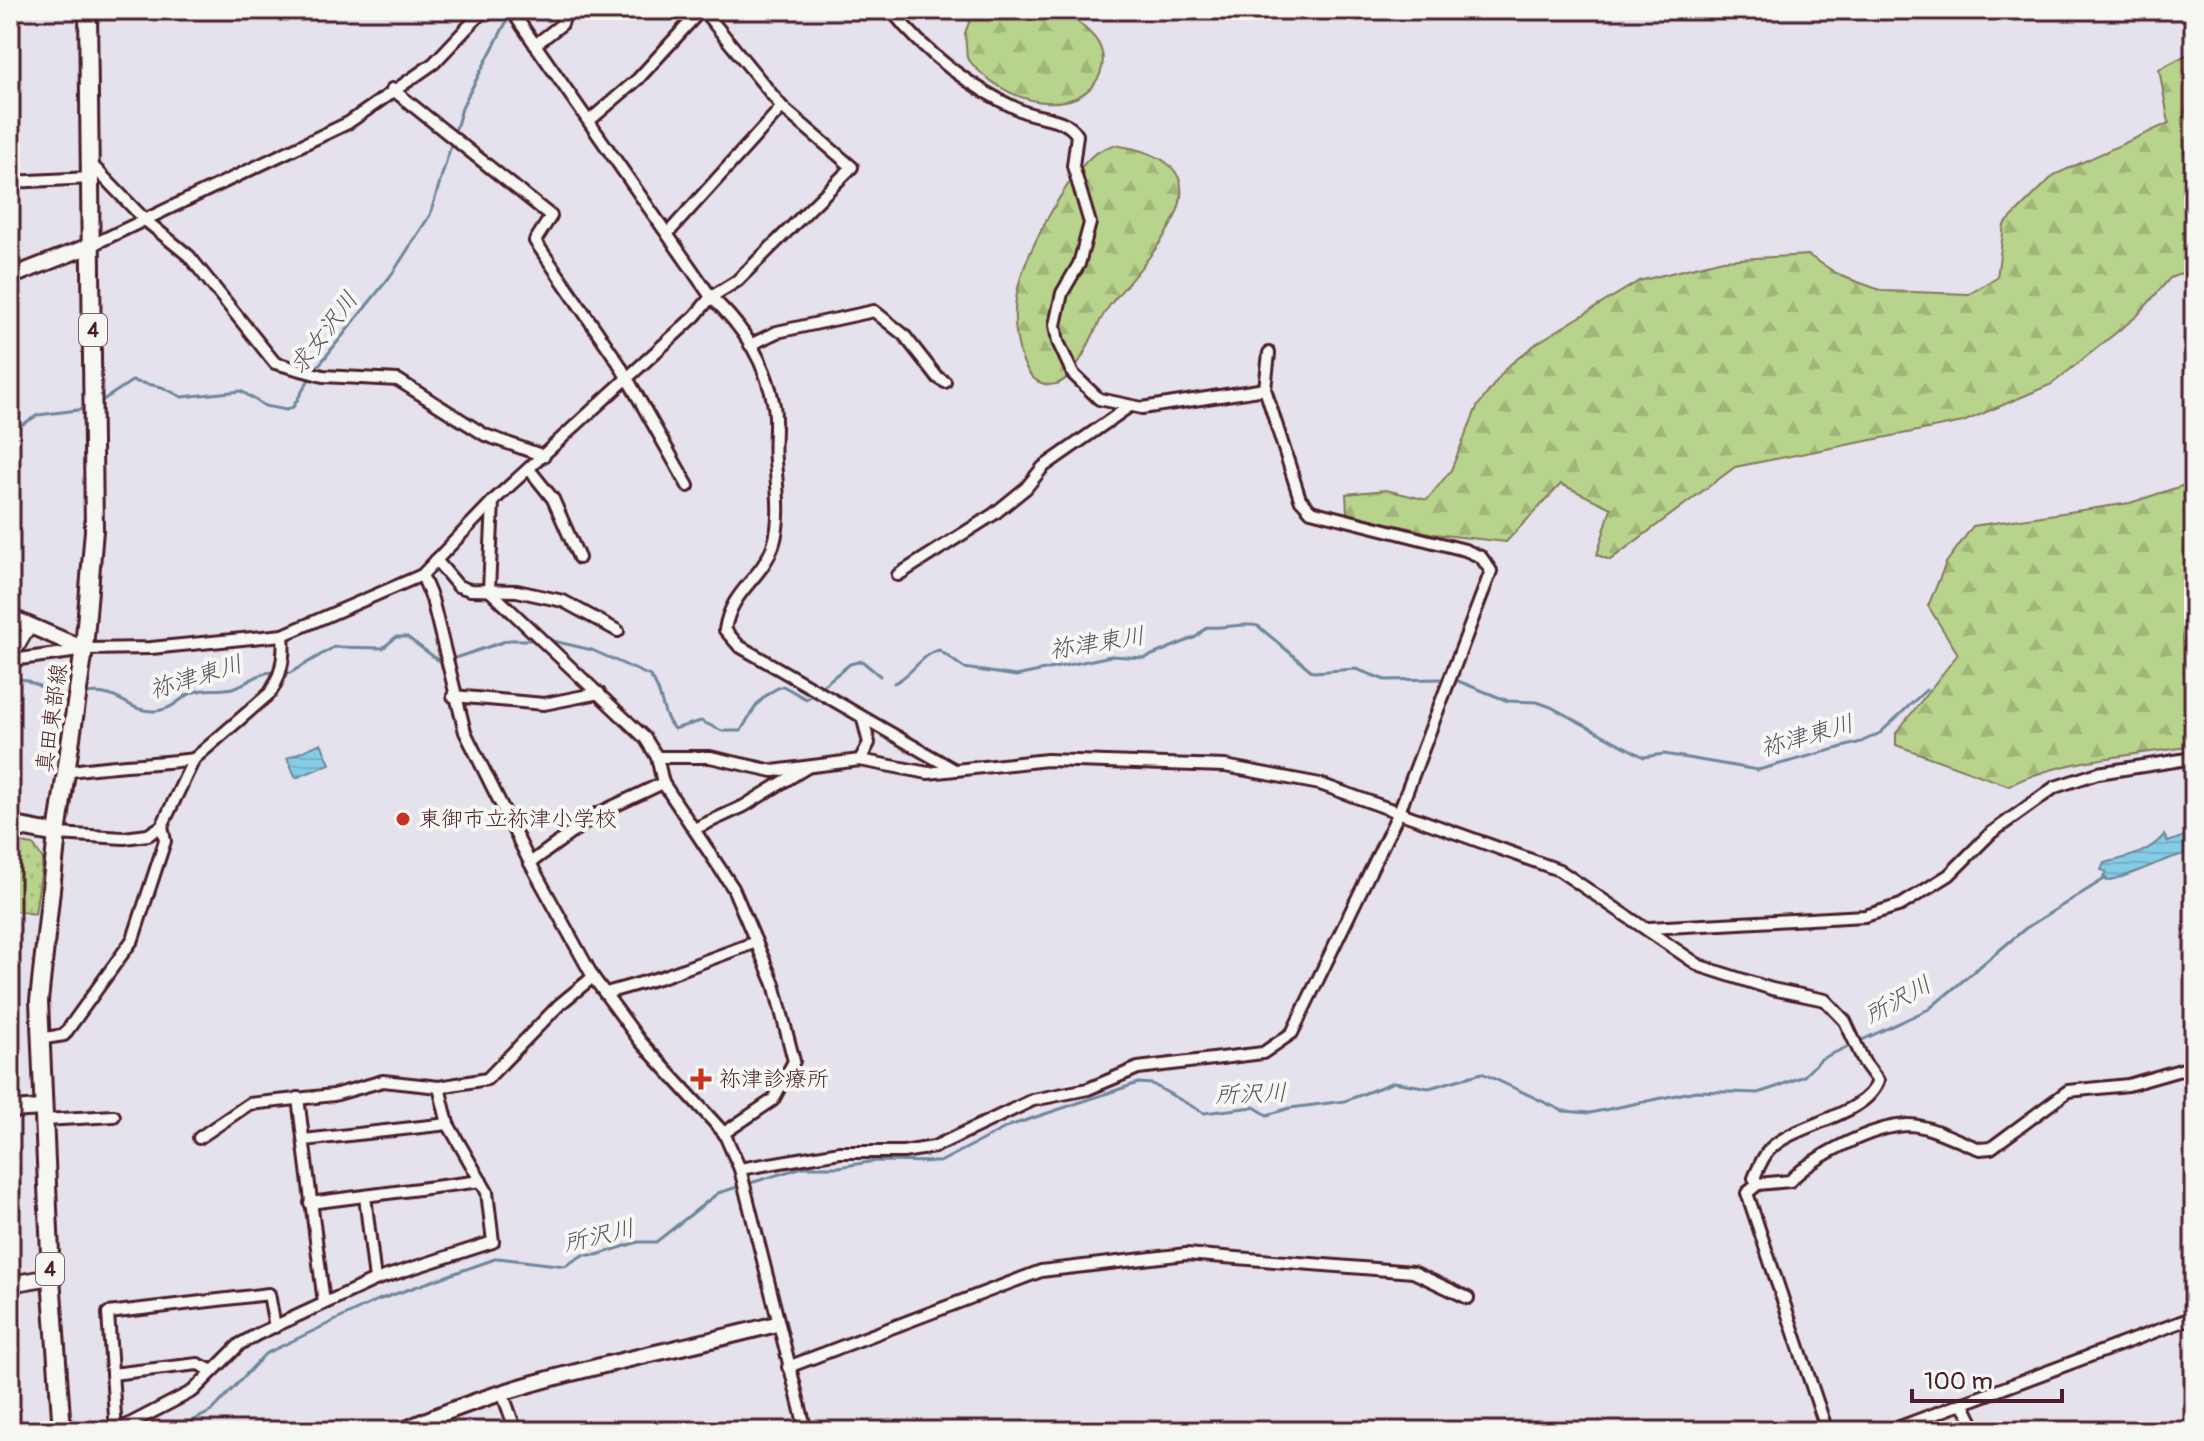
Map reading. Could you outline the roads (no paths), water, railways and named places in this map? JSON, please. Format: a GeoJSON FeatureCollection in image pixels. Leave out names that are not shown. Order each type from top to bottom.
{"type":"FeatureCollection","features":[{"type":"Feature","properties":{"kind":"main road","name":"真田東部線"},"geometry":{"type":"LineString","coordinates":[[62,1431],[39,1039],[43,955],[95,493],[88,10]]}},
{"type":"Feature","properties":{"kind":"main road"},"geometry":{"type":"LineString","coordinates":[[10,825],[57,834]]}},
{"type":"Feature","properties":{"kind":"street"},"geometry":{"type":"LineString","coordinates":[[10,277],[92,245],[348,123],[392,89],[434,63],[484,10]]}},
{"type":"Feature","properties":{"kind":"street"},"geometry":{"type":"LineString","coordinates":[[511,10],[669,232],[711,297],[732,316],[764,367],[775,409],[778,515],[774,544],[767,561],[732,603],[725,630],[739,646],[953,769]]}},
{"type":"Feature","properties":{"kind":"street"},"geometry":{"type":"LineString","coordinates":[[535,45],[562,24],[566,10]]}},
{"type":"Feature","properties":{"kind":"street"},"geometry":{"type":"LineString","coordinates":[[11,661],[78,651],[151,648],[283,635],[422,575],[493,501],[695,316],[711,297],[737,281],[852,167],[782,107],[702,10],[638,79],[589,121]]}},
{"type":"Feature","properties":{"kind":"street"},"geometry":{"type":"LineString","coordinates":[[891,10],[916,41],[987,94],[1036,116],[1058,120],[1077,135],[1073,166],[1090,223],[1079,264],[1059,305],[1055,325],[1058,342],[1073,374],[1085,389],[1110,403],[1142,408],[1265,389]]}},
{"type":"Feature","properties":{"kind":"street"},"geometry":{"type":"LineString","coordinates":[[392,89],[551,216],[535,241],[628,377],[688,486]]}},
{"type":"Feature","properties":{"kind":"street"},"geometry":{"type":"LineString","coordinates":[[669,232],[782,107]]}},
{"type":"Feature","properties":{"kind":"street"},"geometry":{"type":"LineString","coordinates":[[10,182],[91,171],[189,256],[275,363],[323,376],[398,380],[485,435],[544,456]]}},
{"type":"Feature","properties":{"kind":"street"},"geometry":{"type":"LineString","coordinates":[[750,345],[777,332],[874,311],[904,335],[937,377],[945,382]]}},
{"type":"Feature","properties":{"kind":"street"},"geometry":{"type":"LineString","coordinates":[[740,1169],[840,1152],[903,1152],[934,1147],[1033,1100],[1088,1089],[1138,1068],[1263,1053],[1292,1033],[1325,971],[1399,812],[1491,571],[1481,557],[1465,550],[1311,511],[1300,499],[1265,389],[1269,353]]}},
{"type":"Feature","properties":{"kind":"street"},"geometry":{"type":"LineString","coordinates":[[898,575],[994,514],[1026,488],[1043,467],[1130,406]]}},
{"type":"Feature","properties":{"kind":"street"},"geometry":{"type":"LineString","coordinates":[[529,469],[553,499],[579,558]]}},
{"type":"Feature","properties":{"kind":"street"},"geometry":{"type":"LineString","coordinates":[[493,501],[489,590],[645,738],[657,757],[663,783],[733,888],[774,984],[794,1061],[773,1100],[724,1133]]}},
{"type":"Feature","properties":{"kind":"street"},"geometry":{"type":"LineString","coordinates":[[436,560],[458,586],[517,591],[563,601],[618,631]]}},
{"type":"Feature","properties":{"kind":"street"},"geometry":{"type":"LineString","coordinates":[[422,575],[432,599],[453,696],[465,732],[530,863],[593,977],[640,1041],[724,1133],[740,1169],[776,1324],[806,1431]]}},
{"type":"Feature","properties":{"kind":"street"},"geometry":{"type":"LineString","coordinates":[[10,617],[78,651]]}},
{"type":"Feature","properties":{"kind":"street"},"geometry":{"type":"LineString","coordinates":[[11,661],[29,628]]}},
{"type":"Feature","properties":{"kind":"street"},"geometry":{"type":"LineString","coordinates":[[57,834],[124,838],[148,835],[162,826],[194,759],[270,693],[283,662],[283,635]]}},
{"type":"Feature","properties":{"kind":"street"},"geometry":{"type":"LineString","coordinates":[[453,696],[544,704],[599,693]]}},
{"type":"Feature","properties":{"kind":"street"},"geometry":{"type":"LineString","coordinates":[[860,760],[869,743],[863,719]]}},
{"type":"Feature","properties":{"kind":"street"},"geometry":{"type":"LineString","coordinates":[[657,757],[710,757],[773,771],[860,760],[928,773],[1047,760],[1225,766],[1320,784],[1559,870],[1649,928],[1700,966],[1772,989],[1825,1000],[1845,1021],[1864,1062],[1878,1081],[1876,1087],[1855,1105],[1768,1150],[1754,1178],[1758,1184]]}},
{"type":"Feature","properties":{"kind":"street"},"geometry":{"type":"LineString","coordinates":[[1649,928],[1865,916],[1901,905],[1949,875],[1991,833],[2055,787],[2098,773],[2194,758]]}},
{"type":"Feature","properties":{"kind":"street"},"geometry":{"type":"LineString","coordinates":[[66,772],[110,763],[148,765],[194,759]]}},
{"type":"Feature","properties":{"kind":"street"},"geometry":{"type":"LineString","coordinates":[[694,829],[744,806],[806,768]]}},
{"type":"Feature","properties":{"kind":"street"},"geometry":{"type":"LineString","coordinates":[[530,863],[597,814],[663,783]]}},
{"type":"Feature","properties":{"kind":"street"},"geometry":{"type":"LineString","coordinates":[[39,1039],[64,1035],[123,958],[142,915],[165,841],[162,826]]}},
{"type":"Feature","properties":{"kind":"street"},"geometry":{"type":"LineString","coordinates":[[606,993],[662,977],[756,942]]}},
{"type":"Feature","properties":{"kind":"street"},"geometry":{"type":"LineString","coordinates":[[199,1138],[249,1104],[334,1095],[383,1081],[439,1087],[487,1079],[560,1004],[593,977]]}},
{"type":"Feature","properties":{"kind":"street"},"geometry":{"type":"LineString","coordinates":[[1827,1431],[1747,1193],[1758,1184],[1790,1181],[1808,1162],[1874,1134],[1910,1125],[1980,1149],[1991,1148],[2068,1091],[2128,1085],[2184,1069],[2194,1072]]}},
{"type":"Feature","properties":{"kind":"street"},"geometry":{"type":"LineString","coordinates":[[275,1327],[269,1294],[108,1313],[116,1431],[173,1404],[240,1344],[375,1280],[493,1242],[487,1192],[448,1124],[439,1087]]}},
{"type":"Feature","properties":{"kind":"street"},"geometry":{"type":"LineString","coordinates":[[298,1098],[324,1303]]}},
{"type":"Feature","properties":{"kind":"street"},"geometry":{"type":"LineString","coordinates":[[10,1110],[114,1116]]}},
{"type":"Feature","properties":{"kind":"street"},"geometry":{"type":"LineString","coordinates":[[304,1140],[448,1124]]}},
{"type":"Feature","properties":{"kind":"street"},"geometry":{"type":"LineString","coordinates":[[310,1203],[481,1181]]}},
{"type":"Feature","properties":{"kind":"street"},"geometry":{"type":"LineString","coordinates":[[365,1196],[375,1280]]}},
{"type":"Feature","properties":{"kind":"street"},"geometry":{"type":"LineString","coordinates":[[788,1367],[1041,1271],[1186,1254],[1413,1272],[1468,1298]]}},
{"type":"Feature","properties":{"kind":"street"},"geometry":{"type":"LineString","coordinates":[[10,1284],[51,1277]]}},
{"type":"Feature","properties":{"kind":"street"},"geometry":{"type":"LineString","coordinates":[[1889,1431],[2194,1317]]}},
{"type":"Feature","properties":{"kind":"street"},"geometry":{"type":"LineString","coordinates":[[402,1431],[503,1395],[603,1366],[776,1324]]}},
{"type":"Feature","properties":{"kind":"street"},"geometry":{"type":"LineString","coordinates":[[112,1374],[198,1364],[213,1371]]}},
{"type":"Feature","properties":{"kind":"street"},"geometry":{"type":"LineString","coordinates":[[503,1395],[516,1431]]}},
{"type":"Feature","properties":{"kind":"street"},"geometry":{"type":"LineString","coordinates":[[1964,1405],[1977,1431]]}},
{"type":"Feature","properties":{"kind":"water"},"geometry":{"type":"Polygon","coordinates":[[[321,743],[330,764],[296,778],[287,758],[321,743]]]}},
{"type":"Feature","properties":{"kind":"water"},"geometry":{"type":"Polygon","coordinates":[[[2194,827],[2194,852],[2118,878],[2107,881],[2103,877],[2107,872],[2101,870],[2104,863],[2144,851],[2164,835],[2168,842],[2185,836],[2194,827]]]}},
{"type":"Feature","properties":{"kind":"waterway","name":"求女沢川"},"geometry":{"type":"LineString","coordinates":[[315,370],[392,274],[430,215],[463,105],[511,13]]}},
{"type":"Feature","properties":{"kind":"waterway","name":"求女沢川"},"geometry":{"type":"LineString","coordinates":[[100,402],[132,381],[162,387],[182,397],[241,391],[265,406],[286,410],[293,407],[311,376]]}},
{"type":"Feature","properties":{"kind":"waterway","name":"求女沢川"},"geometry":{"type":"LineString","coordinates":[[10,432],[38,415],[86,409]]}},
{"type":"Feature","properties":{"kind":"waterway","name":"祢津東川"},"geometry":{"type":"LineString","coordinates":[[894,683],[939,650],[964,668],[1016,676],[1111,656],[1145,658],[1196,637],[1207,627],[1248,625],[1258,626],[1313,672],[1356,669],[1385,680],[1442,679]]}},
{"type":"Feature","properties":{"kind":"waterway","name":"祢津東川"},"geometry":{"type":"LineString","coordinates":[[290,673],[334,647],[383,648],[396,637],[407,637],[438,660]]}},
{"type":"Feature","properties":{"kind":"waterway","name":"祢津東川"},"geometry":{"type":"LineString","coordinates":[[455,658],[509,640],[533,640]]}},
{"type":"Feature","properties":{"kind":"waterway","name":"祢津東川"},"geometry":{"type":"LineString","coordinates":[[549,640],[592,650],[650,676],[674,729],[701,721],[722,731],[741,731],[758,704],[775,689],[783,686],[806,699],[811,696]]}},
{"type":"Feature","properties":{"kind":"waterway","name":"祢津東川"},"geometry":{"type":"LineString","coordinates":[[821,687],[850,664],[862,661],[880,676]]}},
{"type":"Feature","properties":{"kind":"waterway","name":"祢津東川"},"geometry":{"type":"LineString","coordinates":[[87,694],[108,695],[146,711],[156,711],[194,692],[232,688],[271,672]]}},
{"type":"Feature","properties":{"kind":"waterway","name":"祢津東川"},"geometry":{"type":"LineString","coordinates":[[10,677],[26,680],[65,698]]}},
{"type":"Feature","properties":{"kind":"waterway","name":"祢津東川"},"geometry":{"type":"LineString","coordinates":[[1458,681],[1508,701],[1537,702],[1551,707],[1644,757],[1664,754],[1758,770],[1861,742],[1880,733],[1926,690]]}},
{"type":"Feature","properties":{"kind":"waterway","name":"所沢川"},"geometry":{"type":"LineString","coordinates":[[172,1431],[212,1411],[265,1354],[378,1300],[498,1258],[565,1266],[583,1255],[597,1255],[638,1242],[656,1242],[718,1193],[803,1167],[839,1167],[875,1161],[940,1162],[1009,1126],[1138,1083],[1152,1084],[1204,1113],[1254,1107],[1267,1115],[1290,1108],[1345,1101],[1394,1082],[1429,1088],[1482,1073],[1563,1111],[1590,1113],[1696,1091],[1758,1093],[1804,1076],[1821,1059],[1929,1009],[2026,928],[2106,878]]}},
{"type":"Feature","properties":{"kind":"place","name":"東御市立祢津小学校"},"geometry":{"type":"Point","coordinates":[403,819]}},
{"type":"Feature","properties":{"kind":"place","name":"祢津診療所"},"geometry":{"type":"Point","coordinates":[701,1079]}}]}
